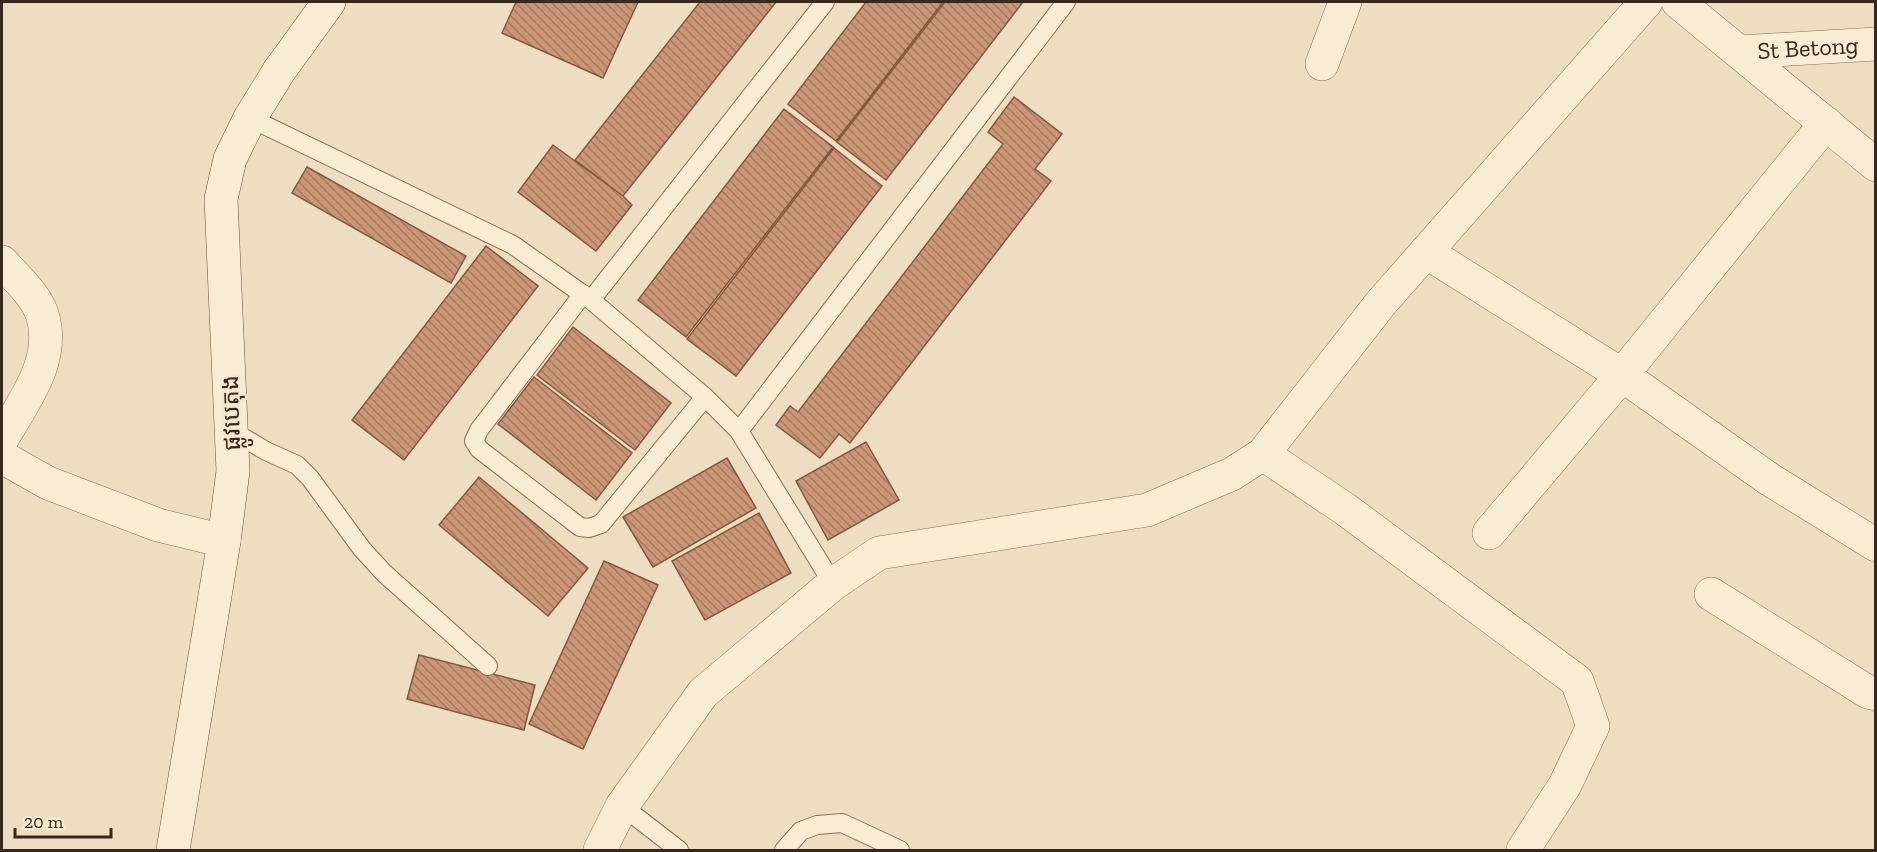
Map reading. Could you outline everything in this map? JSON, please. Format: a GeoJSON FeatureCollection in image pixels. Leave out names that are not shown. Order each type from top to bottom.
{"type":"FeatureCollection","features":[{"type":"Feature","properties":{"kind":"street","name":"ផ្លូវបេតុង"},"geometry":{"type":"LineString","coordinates":[[173,850],[224,541],[233,471],[221,199],[230,159],[250,118],[279,72],[329,2]]}},
{"type":"Feature","properties":{"kind":"street"},"geometry":{"type":"LineString","coordinates":[[1322,64],[1345,2]]}},
{"type":"Feature","properties":{"kind":"street"},"geometry":{"type":"LineString","coordinates":[[600,850],[621,806],[703,693],[832,584],[879,553],[1147,510],[1232,474],[1263,454],[1382,303],[1646,2]]}},
{"type":"Feature","properties":{"kind":"street"},"geometry":{"type":"LineString","coordinates":[[1678,2],[1875,165]]}},
{"type":"Feature","properties":{"kind":"street","name":"St Betong"},"geometry":{"type":"LineString","coordinates":[[1740,52],[1870,37]]}},
{"type":"Feature","properties":{"kind":"street"},"geometry":{"type":"LineString","coordinates":[[1489,533],[1622,375],[1826,123]]}},
{"type":"Feature","properties":{"kind":"street"},"geometry":{"type":"LineString","coordinates":[[1426,252],[1622,375],[1769,479],[1875,545]]}},
{"type":"Feature","properties":{"kind":"street"},"geometry":{"type":"LineString","coordinates":[[2,262],[29,291],[42,313],[46,340],[40,372],[2,439]]}},
{"type":"Feature","properties":{"kind":"street"},"geometry":{"type":"LineString","coordinates":[[1263,454],[1355,516],[1577,681],[1593,726],[1565,785],[1523,850]]}},
{"type":"Feature","properties":{"kind":"street"},"geometry":{"type":"LineString","coordinates":[[2,457],[48,483],[158,525],[224,541]]}},
{"type":"Feature","properties":{"kind":"street"},"geometry":{"type":"LineString","coordinates":[[1710,594],[1875,694]]}},
{"type":"Feature","properties":{"kind":"lane"},"geometry":{"type":"LineString","coordinates":[[705,397],[601,524],[589,528],[580,527],[479,449],[474,441],[479,430],[825,2]]}},
{"type":"Feature","properties":{"kind":"lane"},"geometry":{"type":"LineString","coordinates":[[738,431],[1066,2]]}},
{"type":"Feature","properties":{"kind":"lane"},"geometry":{"type":"LineString","coordinates":[[250,118],[513,244],[587,297],[705,397],[738,431],[832,584]]}},
{"type":"Feature","properties":{"kind":"lane"},"geometry":{"type":"LineString","coordinates":[[232,431],[266,451],[297,465],[310,478],[362,549],[384,573],[488,666]]}},
{"type":"Feature","properties":{"kind":"lane"},"geometry":{"type":"LineString","coordinates":[[621,806],[680,850]]}},
{"type":"Feature","properties":{"kind":"lane"},"geometry":{"type":"LineString","coordinates":[[784,850],[801,831],[817,825],[842,823],[900,850]]}},
{"type":"Feature","properties":{"kind":"building"},"geometry":{"type":"Polygon","coordinates":[[[516,2],[638,2],[603,78],[502,33],[516,2]]]}},
{"type":"Feature","properties":{"kind":"building"},"geometry":{"type":"Polygon","coordinates":[[[700,2],[776,2],[623,196],[575,160],[700,2]]]}},
{"type":"Feature","properties":{"kind":"building"},"geometry":{"type":"Polygon","coordinates":[[[866,2],[943,2],[836,141],[788,104],[866,2]]]}},
{"type":"Feature","properties":{"kind":"building"},"geometry":{"type":"Polygon","coordinates":[[[945,2],[1023,2],[886,180],[837,142],[945,2]]]}},
{"type":"Feature","properties":{"kind":"building"},"geometry":{"type":"Polygon","coordinates":[[[1014,97],[1062,134],[1035,169],[1051,181],[850,443],[839,434],[820,458],[776,425],[790,406],[798,412],[1003,144],[988,132],[1014,97]]]}},
{"type":"Feature","properties":{"kind":"building"},"geometry":{"type":"Polygon","coordinates":[[[784,109],[833,147],[686,337],[638,300],[784,109]]]}},
{"type":"Feature","properties":{"kind":"building"},"geometry":{"type":"Polygon","coordinates":[[[553,145],[632,205],[596,251],[518,192],[553,145]]]}},
{"type":"Feature","properties":{"kind":"building"},"geometry":{"type":"Polygon","coordinates":[[[834,148],[882,186],[736,376],[687,339],[834,148]]]}},
{"type":"Feature","properties":{"kind":"building"},"geometry":{"type":"Polygon","coordinates":[[[307,167],[466,256],[451,283],[292,193],[307,167]]]}},
{"type":"Feature","properties":{"kind":"building"},"geometry":{"type":"Polygon","coordinates":[[[486,246],[538,286],[404,460],[352,420],[486,246]]]}},
{"type":"Feature","properties":{"kind":"building"},"geometry":{"type":"Polygon","coordinates":[[[573,327],[671,403],[635,450],[537,375],[573,327]]]}},
{"type":"Feature","properties":{"kind":"building"},"geometry":{"type":"Polygon","coordinates":[[[534,377],[632,453],[596,500],[498,424],[534,377]]]}},
{"type":"Feature","properties":{"kind":"building"},"geometry":{"type":"Polygon","coordinates":[[[866,442],[899,500],[828,540],[796,481],[866,442]]]}},
{"type":"Feature","properties":{"kind":"building"},"geometry":{"type":"Polygon","coordinates":[[[727,458],[756,508],[653,567],[623,517],[727,458]]]}},
{"type":"Feature","properties":{"kind":"building"},"geometry":{"type":"Polygon","coordinates":[[[479,477],[588,568],[548,616],[439,525],[479,477]]]}},
{"type":"Feature","properties":{"kind":"building"},"geometry":{"type":"Polygon","coordinates":[[[759,513],[791,573],[705,620],[672,561],[759,513]]]}},
{"type":"Feature","properties":{"kind":"building"},"geometry":{"type":"Polygon","coordinates":[[[604,561],[658,585],[583,749],[529,724],[604,561]]]}},
{"type":"Feature","properties":{"kind":"building"},"geometry":{"type":"Polygon","coordinates":[[[419,655],[535,685],[524,730],[407,699],[419,655]]]}}]}
